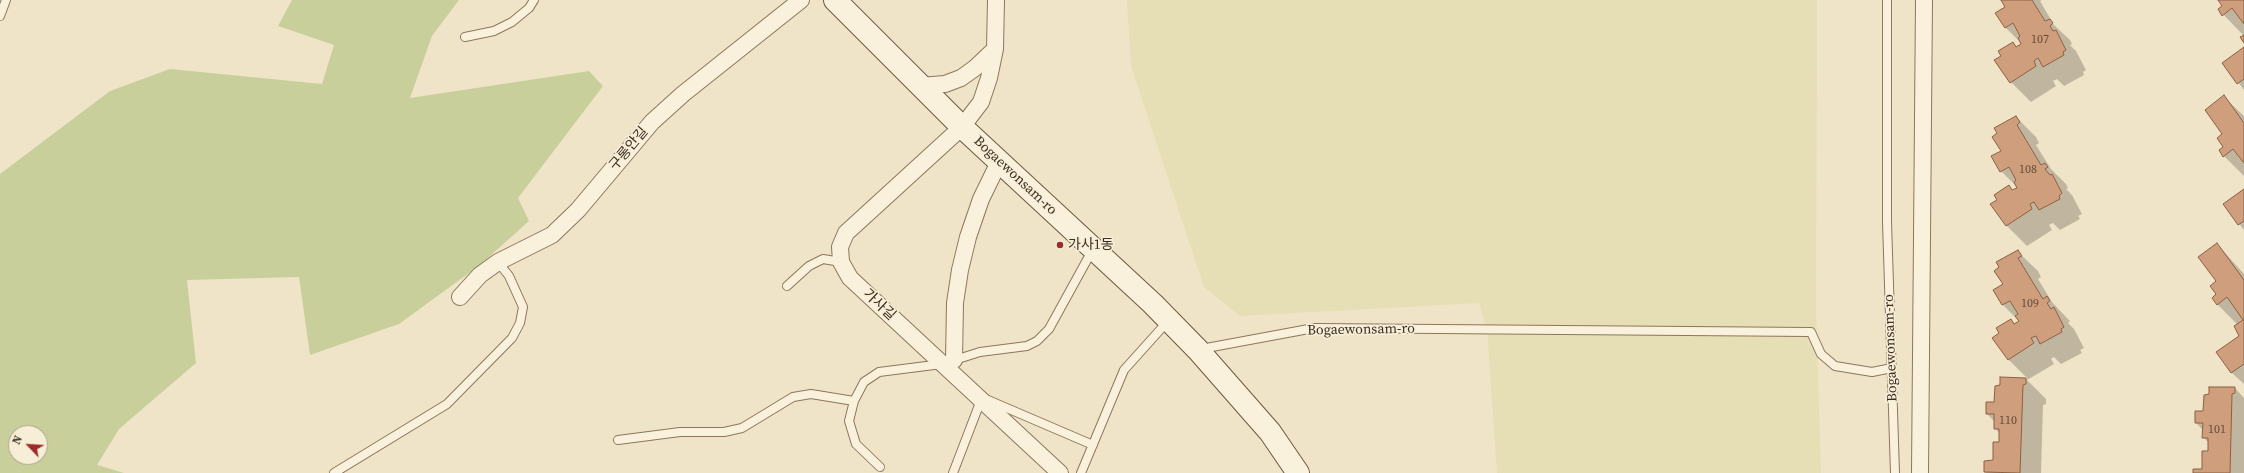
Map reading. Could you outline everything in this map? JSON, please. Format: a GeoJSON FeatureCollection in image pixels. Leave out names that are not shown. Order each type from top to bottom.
{"type":"FeatureCollection","features":[{"type":"Feature","properties":{"kind":"main road","name":"Bogaewonsam-ro"},"geometry":{"type":"LineString","coordinates":[[834,0],[962,127],[1169,320],[1198,350],[1270,432],[1298,473]]}},
{"type":"Feature","properties":{"kind":"street","name":"구롱안길"},"geometry":{"type":"LineString","coordinates":[[460,297],[480,275],[498,262],[552,235],[578,210],[652,122],[683,94],[801,0]]}},
{"type":"Feature","properties":{"kind":"street"},"geometry":{"type":"LineString","coordinates":[[841,262],[840,246],[846,233],[962,127],[980,102],[989,78],[995,49],[996,0]]}},
{"type":"Feature","properties":{"kind":"street"},"geometry":{"type":"LineString","coordinates":[[1920,473],[1924,0]]}},
{"type":"Feature","properties":{"kind":"street"},"geometry":{"type":"LineString","coordinates":[[920,86],[946,84],[961,78],[975,68],[995,49]]}},
{"type":"Feature","properties":{"kind":"street"},"geometry":{"type":"LineString","coordinates":[[948,362],[960,270],[968,237],[981,199],[1000,162]]}},
{"type":"Feature","properties":{"kind":"street","name":"가사길"},"geometry":{"type":"LineString","coordinates":[[841,262],[850,278],[948,362],[979,398],[1060,473]]}},
{"type":"Feature","properties":{"kind":"lane"},"geometry":{"type":"LineString","coordinates":[[0,16],[6,0]]}},
{"type":"Feature","properties":{"kind":"lane"},"geometry":{"type":"LineString","coordinates":[[465,36],[494,31],[529,8],[534,0]]}},
{"type":"Feature","properties":{"kind":"lane","name":"Bogaewonsam-ro"},"geometry":{"type":"LineString","coordinates":[[1887,0],[1887,222],[1895,473]]}},
{"type":"Feature","properties":{"kind":"lane"},"geometry":{"type":"LineString","coordinates":[[880,467],[856,444],[849,421],[854,401],[864,382],[879,372],[948,362],[980,352],[1027,346],[1037,341],[1049,329],[1093,249]]}},
{"type":"Feature","properties":{"kind":"lane"},"geometry":{"type":"LineString","coordinates":[[787,286],[809,266],[823,259],[841,262]]}},
{"type":"Feature","properties":{"kind":"lane"},"geometry":{"type":"LineString","coordinates":[[334,473],[447,404],[512,338],[520,323],[523,307],[509,276],[498,262]]}},
{"type":"Feature","properties":{"kind":"lane"},"geometry":{"type":"LineString","coordinates":[[1081,473],[1124,370],[1169,320]]}},
{"type":"Feature","properties":{"kind":"lane","name":"Bogaewonsam-ro"},"geometry":{"type":"LineString","coordinates":[[1198,350],[1314,328],[1811,332],[1821,354],[1835,366],[1872,372],[1892,368]]}},
{"type":"Feature","properties":{"kind":"lane"},"geometry":{"type":"LineString","coordinates":[[618,440],[680,432],[724,432],[742,428],[793,397],[810,394],[854,401]]}},
{"type":"Feature","properties":{"kind":"lane"},"geometry":{"type":"LineString","coordinates":[[953,473],[979,398],[1028,415],[1093,445]]}},
{"type":"Feature","properties":{"kind":"shaded area"},"geometry":{"type":"Polygon","coordinates":[[[1127,0],[1817,0],[1816,310],[1821,473],[1497,473],[1487,329],[1479,303],[1240,316],[1204,287],[1131,66],[1127,0]]]}},
{"type":"Feature","properties":{"kind":"green space"},"geometry":{"type":"Polygon","coordinates":[[[292,0],[459,0],[432,36],[410,98],[589,71],[603,86],[518,198],[529,221],[480,265],[399,324],[310,355],[299,277],[187,280],[196,363],[119,429],[97,465],[124,473],[0,473],[0,174],[110,91],[170,69],[322,84],[334,45],[278,26],[292,0]]]}},
{"type":"Feature","properties":{"kind":"building"},"geometry":{"type":"Polygon","coordinates":[[[2001,0],[2032,0],[2045,21],[2050,19],[2053,23],[2050,26],[2053,31],[2056,30],[2066,50],[2063,52],[2064,55],[2043,67],[2038,58],[2034,61],[2036,66],[2010,83],[1994,60],[2001,56],[1998,51],[2013,42],[2016,47],[2021,44],[2018,38],[2020,36],[2013,23],[2005,28],[1995,13],[2005,7],[2001,0]]]}},
{"type":"Feature","properties":{"kind":"building"},"geometry":{"type":"Polygon","coordinates":[[[2218,0],[2244,0],[2244,24],[2232,8],[2222,16],[2218,9],[2222,6],[2218,0]]]}},
{"type":"Feature","properties":{"kind":"building"},"geometry":{"type":"Polygon","coordinates":[[[2244,35],[2244,43],[2240,37],[2244,35]]]}},
{"type":"Feature","properties":{"kind":"building"},"geometry":{"type":"Polygon","coordinates":[[[2244,47],[2244,79],[2237,84],[2222,63],[2244,47]]]}},
{"type":"Feature","properties":{"kind":"building"},"geometry":{"type":"Polygon","coordinates":[[[2224,95],[2244,123],[2244,163],[2233,149],[2223,157],[2219,150],[2223,147],[2217,138],[2222,134],[2205,110],[2224,95]]]}},
{"type":"Feature","properties":{"kind":"building"},"geometry":{"type":"Polygon","coordinates":[[[2016,116],[2020,122],[2017,125],[2041,165],[2045,163],[2048,167],[2045,169],[2050,175],[2052,174],[2062,193],[2059,196],[2060,199],[2039,210],[2034,202],[2030,204],[2032,209],[2006,226],[1990,204],[1997,200],[1994,195],[2009,185],[2012,190],[2017,188],[2014,182],[2016,180],[2009,167],[2000,172],[1991,156],[2001,151],[1992,137],[1997,133],[1994,128],[2016,116]]]}},
{"type":"Feature","properties":{"kind":"building"},"geometry":{"type":"Polygon","coordinates":[[[2244,189],[2244,221],[2238,225],[2223,204],[2244,189]]]}},
{"type":"Feature","properties":{"kind":"building"},"geometry":{"type":"Polygon","coordinates":[[[2217,243],[2244,280],[2244,364],[2231,373],[2216,352],[2239,336],[2234,326],[2243,320],[2227,297],[2217,305],[2212,298],[2216,294],[2210,286],[2216,281],[2198,257],[2217,243]]]}},
{"type":"Feature","properties":{"kind":"building"},"geometry":{"type":"Polygon","coordinates":[[[2018,250],[2022,256],[2018,258],[2043,299],[2047,296],[2050,301],[2047,303],[2051,309],[2054,307],[2064,327],[2061,329],[2062,332],[2040,344],[2036,336],[2031,338],[2034,343],[2008,360],[1992,338],[1999,333],[1996,328],[2011,319],[2014,324],[2019,321],[2015,316],[2018,314],[2010,301],[2002,305],[1993,290],[2003,284],[1994,271],[1999,267],[1996,262],[2018,250]]]}},
{"type":"Feature","properties":{"kind":"building"},"geometry":{"type":"Polygon","coordinates":[[[2000,377],[2026,378],[2026,384],[2023,385],[2020,473],[1984,472],[1984,461],[1993,460],[1993,442],[1999,442],[1999,429],[1994,429],[1994,414],[1986,414],[1986,402],[1994,402],[1995,386],[2000,385],[2000,377]]]}},
{"type":"Feature","properties":{"kind":"building"},"geometry":{"type":"Polygon","coordinates":[[[2209,387],[2235,387],[2235,393],[2232,394],[2230,473],[2193,473],[2193,469],[2202,469],[2202,451],[2208,451],[2208,438],[2202,438],[2203,423],[2195,423],[2195,411],[2203,411],[2204,395],[2209,394],[2209,387]]]}},
{"type":"Feature","properties":{"kind":"place","name":"가사1동"},"geometry":{"type":"Point","coordinates":[1060,245]}}]}
